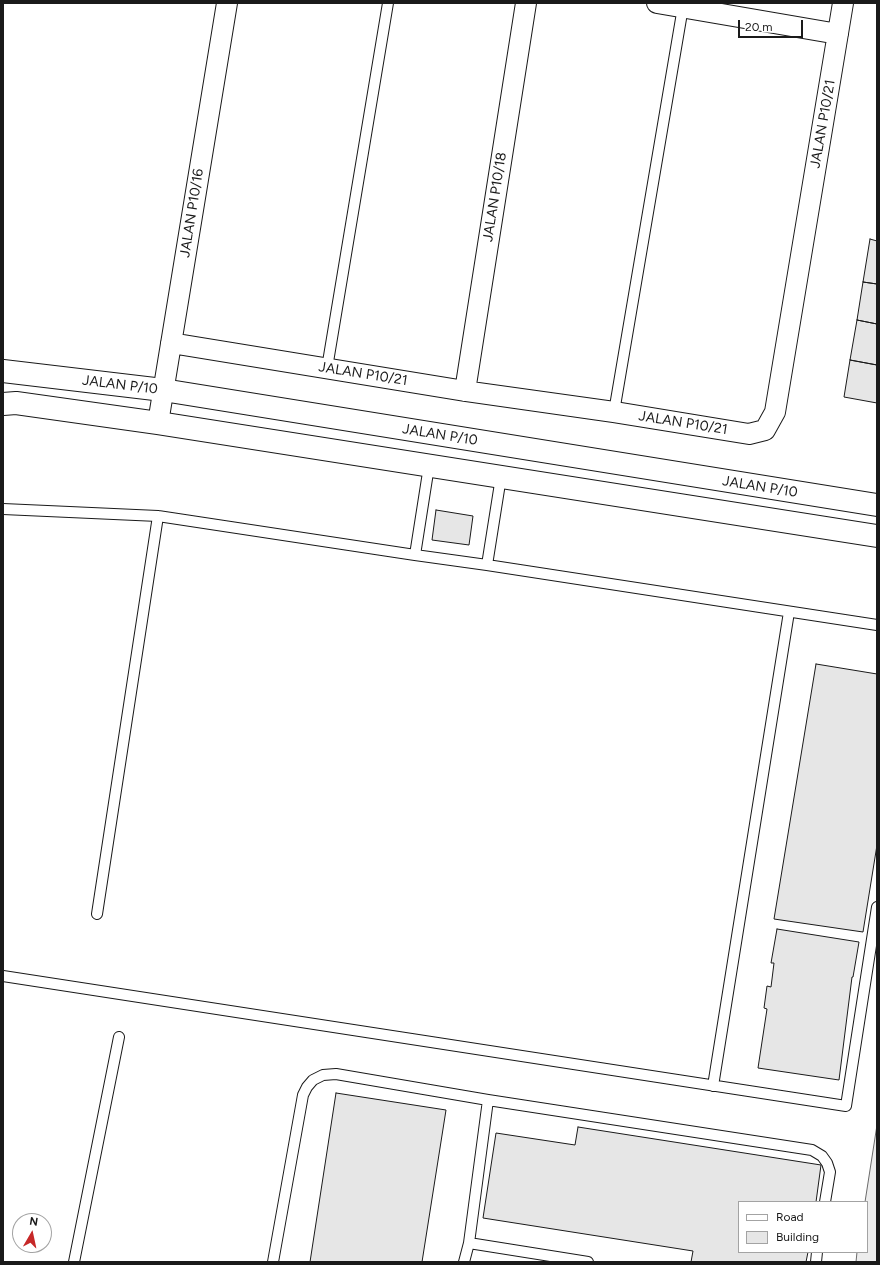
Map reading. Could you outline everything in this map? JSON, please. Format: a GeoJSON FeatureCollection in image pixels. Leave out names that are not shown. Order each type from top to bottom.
{"type":"FeatureCollection","features":[{"type":"Feature","properties":{"kind":"street","name":"JALAN P10/16"},"geometry":{"type":"LineString","coordinates":[[158,423],[227,3]]}},
{"type":"Feature","properties":{"kind":"street","name":"JALAN P10/18"},"geometry":{"type":"LineString","coordinates":[[465,391],[526,3]]}},
{"type":"Feature","properties":{"kind":"street"},"geometry":{"type":"LineString","coordinates":[[657,3],[838,34]]}},
{"type":"Feature","properties":{"kind":"street","name":"JALAN P10/21"},"geometry":{"type":"LineString","coordinates":[[171,343],[465,391],[614,412],[749,434],[765,430],[774,412],[843,3]]}},
{"type":"Feature","properties":{"kind":"street","name":"JALAN P/10"},"geometry":{"type":"LineString","coordinates":[[3,371],[163,390],[877,505]]}},
{"type":"Feature","properties":{"kind":"street"},"geometry":{"type":"LineString","coordinates":[[3,404],[16,403],[158,423],[877,536]]}},
{"type":"Feature","properties":{"kind":"lane"},"geometry":{"type":"LineString","coordinates":[[327,368],[388,3]]}},
{"type":"Feature","properties":{"kind":"lane"},"geometry":{"type":"LineString","coordinates":[[614,412],[682,8]]}},
{"type":"Feature","properties":{"kind":"lane"},"geometry":{"type":"LineString","coordinates":[[415,555],[429,466]]}},
{"type":"Feature","properties":{"kind":"lane"},"geometry":{"type":"LineString","coordinates":[[487,565],[501,477]]}},
{"type":"Feature","properties":{"kind":"lane"},"geometry":{"type":"LineString","coordinates":[[3,509],[158,516],[877,625]]}},
{"type":"Feature","properties":{"kind":"lane"},"geometry":{"type":"LineString","coordinates":[[97,914],[158,516]]}},
{"type":"Feature","properties":{"kind":"lane"},"geometry":{"type":"LineString","coordinates":[[713,1086],[789,612]]}},
{"type":"Feature","properties":{"kind":"lane"},"geometry":{"type":"LineString","coordinates":[[3,976],[846,1106],[877,907]]}},
{"type":"Feature","properties":{"kind":"lane"},"geometry":{"type":"LineString","coordinates":[[74,1262],[119,1037]]}},
{"type":"Feature","properties":{"kind":"lane"},"geometry":{"type":"LineString","coordinates":[[273,1262],[303,1095],[313,1080],[323,1075],[336,1074],[488,1100],[812,1150],[822,1156],[827,1163],[830,1172],[825,1201]]}},
{"type":"Feature","properties":{"kind":"lane"},"geometry":{"type":"LineString","coordinates":[[464,1262],[469,1243],[488,1100]]}},
{"type":"Feature","properties":{"kind":"lane"},"geometry":{"type":"LineString","coordinates":[[469,1243],[588,1262]]}},
{"type":"Feature","properties":{"kind":"shaded area"},"geometry":{"type":"Polygon","coordinates":[[[877,1125],[877,1262],[856,1262],[857,1253],[868,1253],[868,1201],[865,1201],[877,1125]]]}},
{"type":"Feature","properties":{"kind":"building"},"geometry":{"type":"Polygon","coordinates":[[[870,239],[877,241],[877,284],[863,282],[870,239]]]}},
{"type":"Feature","properties":{"kind":"building"},"geometry":{"type":"Polygon","coordinates":[[[863,282],[877,284],[877,324],[857,320],[863,282]]]}},
{"type":"Feature","properties":{"kind":"building"},"geometry":{"type":"Polygon","coordinates":[[[857,320],[877,324],[877,365],[850,360],[857,320]]]}},
{"type":"Feature","properties":{"kind":"building"},"geometry":{"type":"Polygon","coordinates":[[[850,360],[877,365],[877,403],[844,397],[850,360]]]}},
{"type":"Feature","properties":{"kind":"building"},"geometry":{"type":"Polygon","coordinates":[[[436,510],[473,516],[469,545],[432,540],[436,510]]]}},
{"type":"Feature","properties":{"kind":"building"},"geometry":{"type":"Polygon","coordinates":[[[816,664],[877,674],[877,845],[863,932],[774,919],[816,664]]]}},
{"type":"Feature","properties":{"kind":"building"},"geometry":{"type":"Polygon","coordinates":[[[777,929],[859,942],[852,977],[839,1080],[758,1068],[767,1009],[764,1008],[767,986],[771,987],[774,963],[771,963],[777,929]]]}},
{"type":"Feature","properties":{"kind":"building"},"geometry":{"type":"Polygon","coordinates":[[[336,1093],[446,1110],[422,1262],[310,1262],[336,1093]]]}},
{"type":"Feature","properties":{"kind":"building"},"geometry":{"type":"Polygon","coordinates":[[[578,1127],[821,1165],[816,1201],[738,1201],[738,1253],[808,1253],[806,1262],[691,1262],[693,1251],[483,1218],[496,1133],[575,1145],[578,1127]]]}}]}
